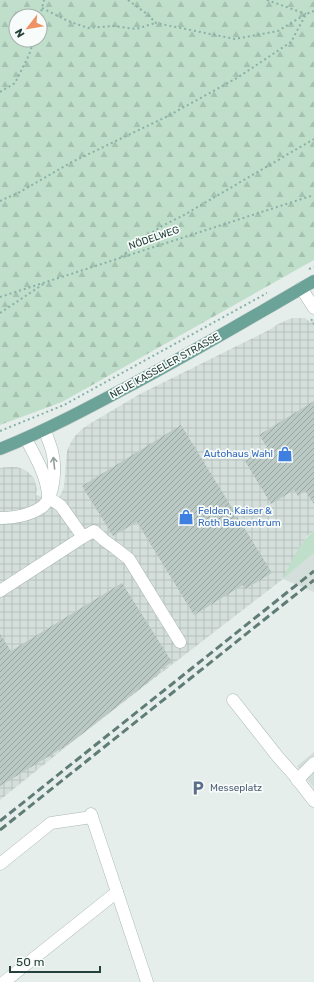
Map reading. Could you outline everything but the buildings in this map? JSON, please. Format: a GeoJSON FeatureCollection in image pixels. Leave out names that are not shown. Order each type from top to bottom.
{"type":"FeatureCollection","features":[{"type":"Feature","properties":{"kind":"main road","name":"NEUE KASSELER STRASSE"},"geometry":{"type":"LineString","coordinates":[[0,449],[45,430],[86,410],[170,365],[310,282]]}},
{"type":"Feature","properties":{"kind":"street"},"geometry":{"type":"LineString","coordinates":[[310,282],[314,308]]}},
{"type":"Feature","properties":{"kind":"street"},"geometry":{"type":"LineString","coordinates":[[0,518],[19,516],[36,510],[46,502],[52,489],[54,468],[52,451],[45,430]]}},
{"type":"Feature","properties":{"kind":"street"},"geometry":{"type":"LineString","coordinates":[[26,438],[44,476],[48,497]]}},
{"type":"Feature","properties":{"kind":"street"},"geometry":{"type":"LineString","coordinates":[[48,497],[61,506],[83,536]]}},
{"type":"Feature","properties":{"kind":"street"},"geometry":{"type":"LineString","coordinates":[[0,591],[83,536],[94,531],[128,559],[139,574],[180,642]]}},
{"type":"Feature","properties":{"kind":"street"},"geometry":{"type":"LineString","coordinates":[[233,700],[314,801]]}},
{"type":"Feature","properties":{"kind":"street"},"geometry":{"type":"LineString","coordinates":[[295,777],[314,763]]}},
{"type":"Feature","properties":{"kind":"street"},"geometry":{"type":"LineString","coordinates":[[0,864],[51,823],[92,815],[147,982]]}},
{"type":"Feature","properties":{"kind":"street"},"geometry":{"type":"LineString","coordinates":[[4,982],[117,892]]}},
{"type":"Feature","properties":{"kind":"path"},"geometry":{"type":"LineString","coordinates":[[42,8],[44,0]]}},
{"type":"Feature","properties":{"kind":"path"},"geometry":{"type":"LineString","coordinates":[[128,0],[147,14],[156,23]]}},
{"type":"Feature","properties":{"kind":"path"},"geometry":{"type":"LineString","coordinates":[[267,0],[306,14]]}},
{"type":"Feature","properties":{"kind":"path"},"geometry":{"type":"LineString","coordinates":[[48,11],[68,21],[88,28],[113,26],[136,29],[156,23],[235,39],[278,31],[306,14],[314,11]]}},
{"type":"Feature","properties":{"kind":"path"},"geometry":{"type":"LineString","coordinates":[[0,201],[20,192],[72,162],[166,117],[237,78],[290,42],[306,14]]}},
{"type":"Feature","properties":{"kind":"path"},"geometry":{"type":"LineString","coordinates":[[0,92],[14,84],[31,48]]}},
{"type":"Feature","properties":{"kind":"path"},"geometry":{"type":"LineString","coordinates":[[120,258],[144,237],[184,216],[314,139]]}},
{"type":"Feature","properties":{"kind":"path","name":"NÖDELWEG"},"geometry":{"type":"LineString","coordinates":[[0,297],[314,195]]}},
{"type":"Feature","properties":{"kind":"path"},"geometry":{"type":"LineString","coordinates":[[310,282],[314,267]]}},
{"type":"Feature","properties":{"kind":"path"},"geometry":{"type":"LineString","coordinates":[[0,313],[48,282]]}},
{"type":"Feature","properties":{"kind":"path"},"geometry":{"type":"LineString","coordinates":[[0,431],[64,405],[272,291]]}},
{"type":"Feature","properties":{"kind":"shaded area"},"geometry":{"type":"Polygon","coordinates":[[[292,318],[305,318],[310,322],[314,319],[314,531],[307,536],[283,579],[72,742],[0,800],[0,468],[17,467],[23,469],[34,478],[37,489],[36,495],[58,501],[64,487],[67,451],[75,436],[82,429],[140,394],[292,318]]]}},
{"type":"Feature","properties":{"kind":"shaded area"},"geometry":{"type":"Polygon","coordinates":[[[314,553],[314,592],[283,579],[314,553]]]}},
{"type":"Feature","properties":{"kind":"shaded area"},"geometry":{"type":"Polygon","coordinates":[[[314,752],[314,788],[297,766],[314,752]]]}},
{"type":"Feature","properties":{"kind":"green space"},"geometry":{"type":"Polygon","coordinates":[[[0,0],[314,0],[314,260],[62,402],[0,425],[0,0]]]}},
{"type":"Feature","properties":{"kind":"green space"},"geometry":{"type":"Polygon","coordinates":[[[314,531],[314,553],[283,579],[292,559],[304,541],[314,531]]]}},
{"type":"Feature","properties":{"kind":"railway"},"geometry":{"type":"LineString","coordinates":[[0,821],[314,571]]}},
{"type":"Feature","properties":{"kind":"railway"},"geometry":{"type":"LineString","coordinates":[[0,830],[314,580]]}},
{"type":"Feature","properties":{"kind":"place","name":"Autohaus Wahl"},"geometry":{"type":"Point","coordinates":[285,454]}},
{"type":"Feature","properties":{"kind":"place","name":"Felden, Kaiser & Roth Baucentrum"},"geometry":{"type":"Point","coordinates":[186,517]}},
{"type":"Feature","properties":{"kind":"place","name":"Messeplatz"},"geometry":{"type":"Point","coordinates":[198,788]}}]}
